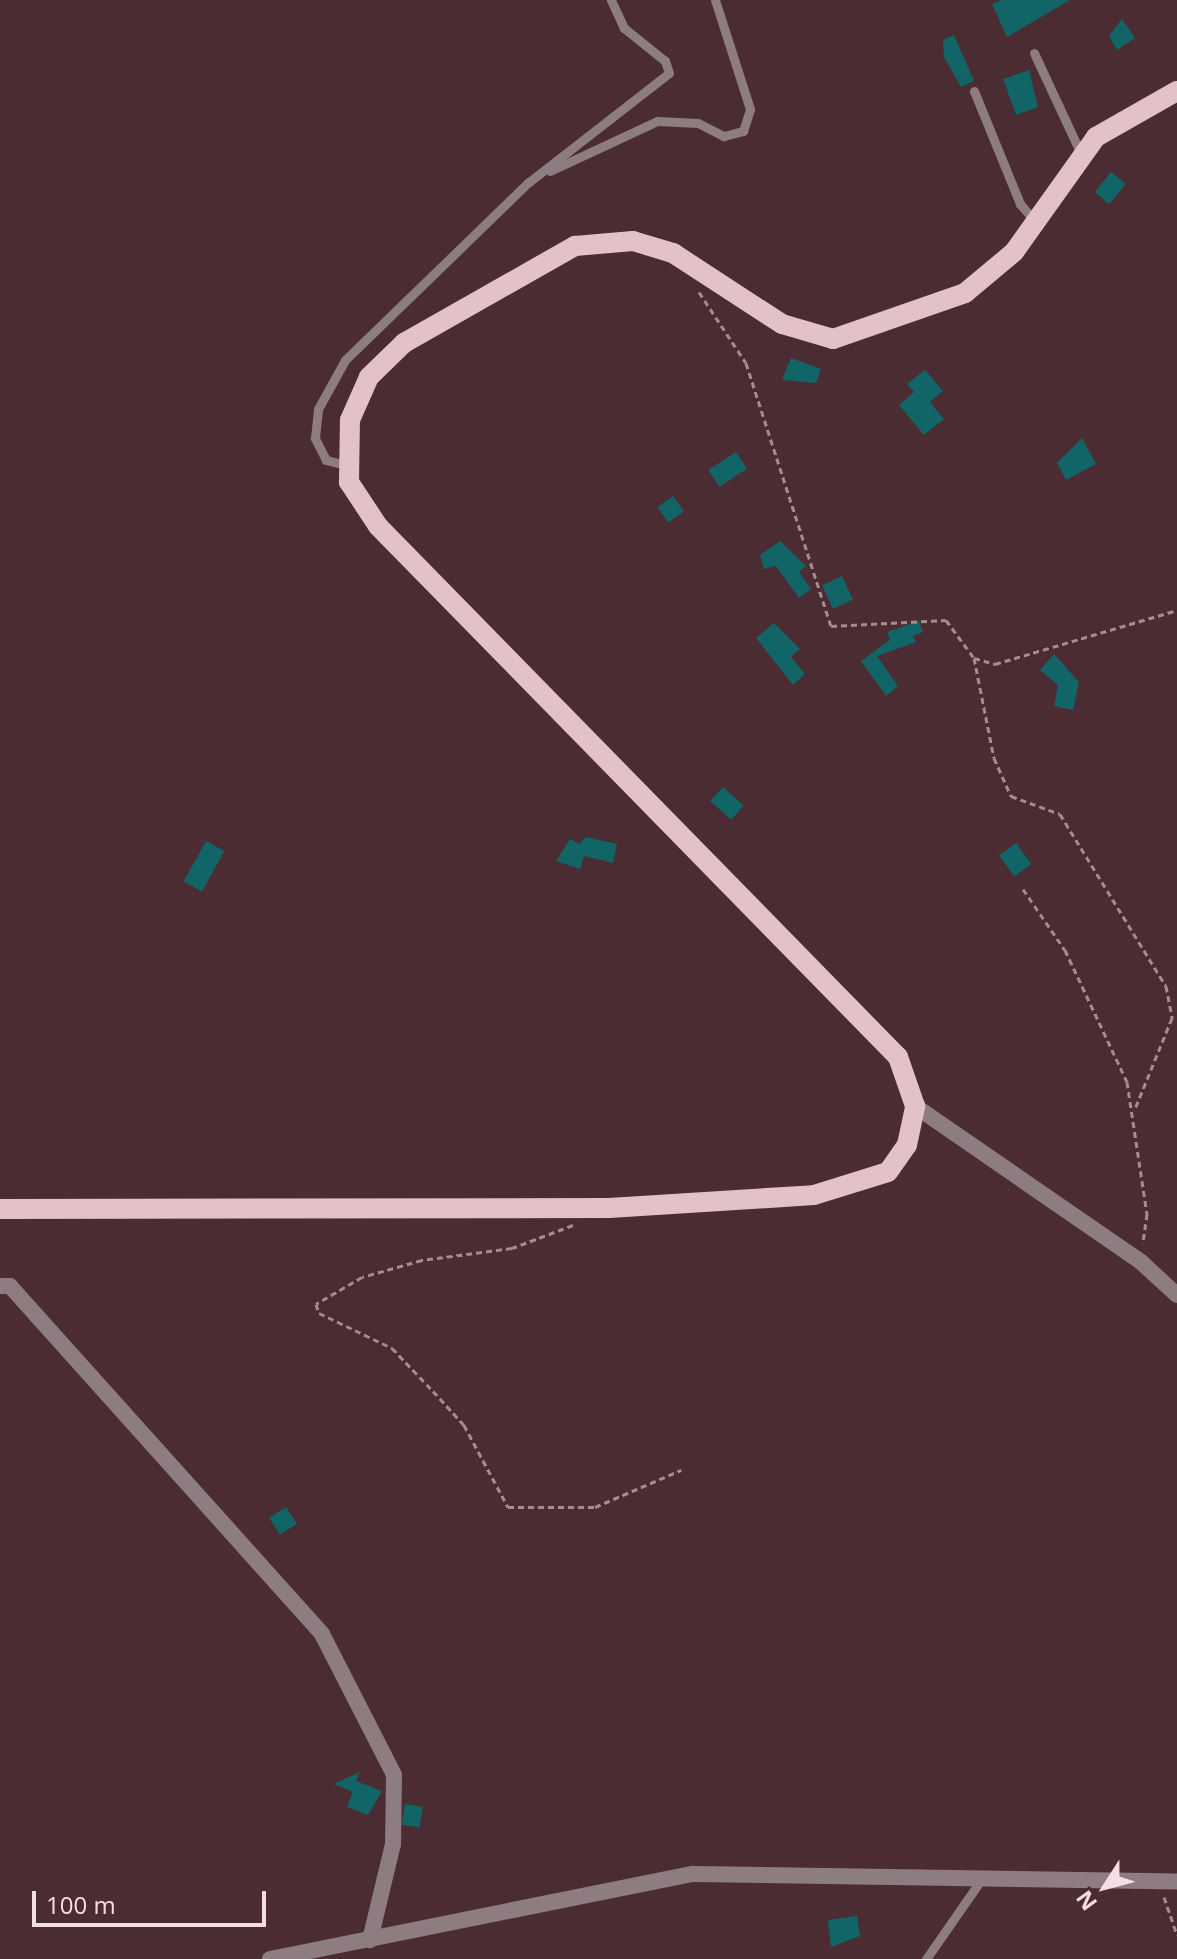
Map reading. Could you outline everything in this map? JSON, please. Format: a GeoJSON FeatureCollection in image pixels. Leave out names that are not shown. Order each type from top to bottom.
{"type":"FeatureCollection","features":[{"type":"Feature","properties":{"kind":"main road"},"geometry":{"type":"LineString","coordinates":[[0,1209],[594,1208],[814,1195],[862,1184],[888,1172],[907,1145],[915,1106],[898,1057],[378,526],[346,465],[350,420],[381,365],[404,343],[575,246],[633,241],[673,253],[782,324],[833,339],[965,293],[1014,252],[1096,137],[1177,91]]}},
{"type":"Feature","properties":{"kind":"street"},"geometry":{"type":"LineString","coordinates":[[915,1106],[1141,1262],[1177,1295]]}},
{"type":"Feature","properties":{"kind":"street"},"geometry":{"type":"LineString","coordinates":[[0,1286],[10,1286],[322,1634],[394,1775],[393,1844],[370,1940]]}},
{"type":"Feature","properties":{"kind":"street"},"geometry":{"type":"LineString","coordinates":[[270,1959],[693,1874],[1177,1882]]}},
{"type":"Feature","properties":{"kind":"lane"},"geometry":{"type":"LineString","coordinates":[[346,465],[326,460],[315,438],[318,409],[345,360],[529,182],[669,73],[665,61],[624,28],[611,0]]}},
{"type":"Feature","properties":{"kind":"lane"},"geometry":{"type":"LineString","coordinates":[[529,182],[657,121],[698,123],[724,136],[743,131],[750,109],[715,0]]}},
{"type":"Feature","properties":{"kind":"lane"},"geometry":{"type":"LineString","coordinates":[[1034,53],[1082,156]]}},
{"type":"Feature","properties":{"kind":"lane"},"geometry":{"type":"LineString","coordinates":[[974,91],[1020,204],[1036,221]]}},
{"type":"Feature","properties":{"kind":"lane"},"geometry":{"type":"LineString","coordinates":[[926,1959],[983,1877]]}},
{"type":"Feature","properties":{"kind":"path"},"geometry":{"type":"LineString","coordinates":[[689,278],[746,363],[831,626],[946,620],[974,658],[994,758],[1011,796],[1060,814],[1166,986],[1172,1018],[1134,1111]]}},
{"type":"Feature","properties":{"kind":"path"},"geometry":{"type":"LineString","coordinates":[[974,658],[995,664],[1177,610]]}},
{"type":"Feature","properties":{"kind":"path"},"geometry":{"type":"LineString","coordinates":[[1023,889],[1065,950],[1134,1111],[1147,1214],[1141,1262]]}},
{"type":"Feature","properties":{"kind":"path"},"geometry":{"type":"LineString","coordinates":[[594,1208],[567,1230],[512,1248],[422,1260],[362,1277],[316,1304],[319,1313],[392,1348],[433,1391],[464,1425],[508,1507],[595,1507],[681,1470]]}},
{"type":"Feature","properties":{"kind":"path"},"geometry":{"type":"LineString","coordinates":[[1158,1881],[1177,1935]]}},
{"type":"Feature","properties":{"kind":"building"},"geometry":{"type":"Polygon","coordinates":[[[1001,0],[1070,0],[1007,37],[992,4],[1001,0]]]}},
{"type":"Feature","properties":{"kind":"building"},"geometry":{"type":"Polygon","coordinates":[[[1122,19],[1135,38],[1117,50],[1109,36],[1122,19]]]}},
{"type":"Feature","properties":{"kind":"building"},"geometry":{"type":"Polygon","coordinates":[[[954,35],[974,81],[961,87],[944,57],[943,40],[954,35]]]}},
{"type":"Feature","properties":{"kind":"building"},"geometry":{"type":"Polygon","coordinates":[[[1029,70],[1038,107],[1016,115],[1003,79],[1029,70]]]}},
{"type":"Feature","properties":{"kind":"building"},"geometry":{"type":"Polygon","coordinates":[[[1111,172],[1126,184],[1109,204],[1095,192],[1111,172]]]}},
{"type":"Feature","properties":{"kind":"building"},"geometry":{"type":"Polygon","coordinates":[[[791,358],[821,369],[816,383],[782,380],[791,358]]]}},
{"type":"Feature","properties":{"kind":"building"},"geometry":{"type":"Polygon","coordinates":[[[925,370],[943,391],[930,402],[944,419],[924,435],[899,405],[914,392],[907,384],[925,370]]]}},
{"type":"Feature","properties":{"kind":"building"},"geometry":{"type":"Polygon","coordinates":[[[1082,438],[1096,464],[1066,480],[1057,463],[1082,438]]]}},
{"type":"Feature","properties":{"kind":"building"},"geometry":{"type":"Polygon","coordinates":[[[736,452],[747,469],[719,487],[708,470],[736,452]]]}},
{"type":"Feature","properties":{"kind":"building"},"geometry":{"type":"Polygon","coordinates":[[[673,496],[684,512],[668,522],[657,507],[673,496]]]}},
{"type":"Feature","properties":{"kind":"building"},"geometry":{"type":"Polygon","coordinates":[[[780,541],[806,566],[799,572],[811,589],[799,598],[776,566],[764,569],[760,555],[780,541]]]}},
{"type":"Feature","properties":{"kind":"building"},"geometry":{"type":"Polygon","coordinates":[[[842,576],[853,600],[833,609],[822,585],[842,576]]]}},
{"type":"Feature","properties":{"kind":"building"},"geometry":{"type":"Polygon","coordinates":[[[919,621],[923,632],[913,636],[916,642],[877,656],[898,686],[886,696],[861,661],[890,640],[887,632],[919,621]]]}},
{"type":"Feature","properties":{"kind":"building"},"geometry":{"type":"Polygon","coordinates":[[[774,623],[800,649],[791,657],[805,674],[793,685],[756,638],[774,623]]]}},
{"type":"Feature","properties":{"kind":"building"},"geometry":{"type":"Polygon","coordinates":[[[1054,654],[1079,682],[1073,710],[1054,706],[1058,685],[1040,670],[1054,654]]]}},
{"type":"Feature","properties":{"kind":"building"},"geometry":{"type":"Polygon","coordinates":[[[723,787],[744,806],[731,820],[710,801],[723,787]]]}},
{"type":"Feature","properties":{"kind":"building"},"geometry":{"type":"Polygon","coordinates":[[[586,837],[617,844],[613,863],[584,856],[580,869],[556,861],[570,839],[579,844],[586,837]]]}},
{"type":"Feature","properties":{"kind":"building"},"geometry":{"type":"Polygon","coordinates":[[[206,841],[224,851],[202,891],[184,881],[206,841]]]}},
{"type":"Feature","properties":{"kind":"building"},"geometry":{"type":"Polygon","coordinates":[[[1016,843],[1031,864],[1014,876],[999,855],[1016,843]]]}},
{"type":"Feature","properties":{"kind":"building"},"geometry":{"type":"Polygon","coordinates":[[[286,1507],[297,1524],[280,1535],[269,1518],[286,1507]]]}},
{"type":"Feature","properties":{"kind":"building"},"geometry":{"type":"Polygon","coordinates":[[[360,1772],[356,1781],[382,1791],[368,1815],[347,1807],[353,1792],[334,1784],[360,1772]]]}},
{"type":"Feature","properties":{"kind":"building"},"geometry":{"type":"Polygon","coordinates":[[[405,1804],[423,1807],[419,1828],[402,1825],[405,1804]]]}},
{"type":"Feature","properties":{"kind":"building"},"geometry":{"type":"Polygon","coordinates":[[[857,1916],[860,1936],[831,1947],[828,1920],[857,1916]]]}}]}
